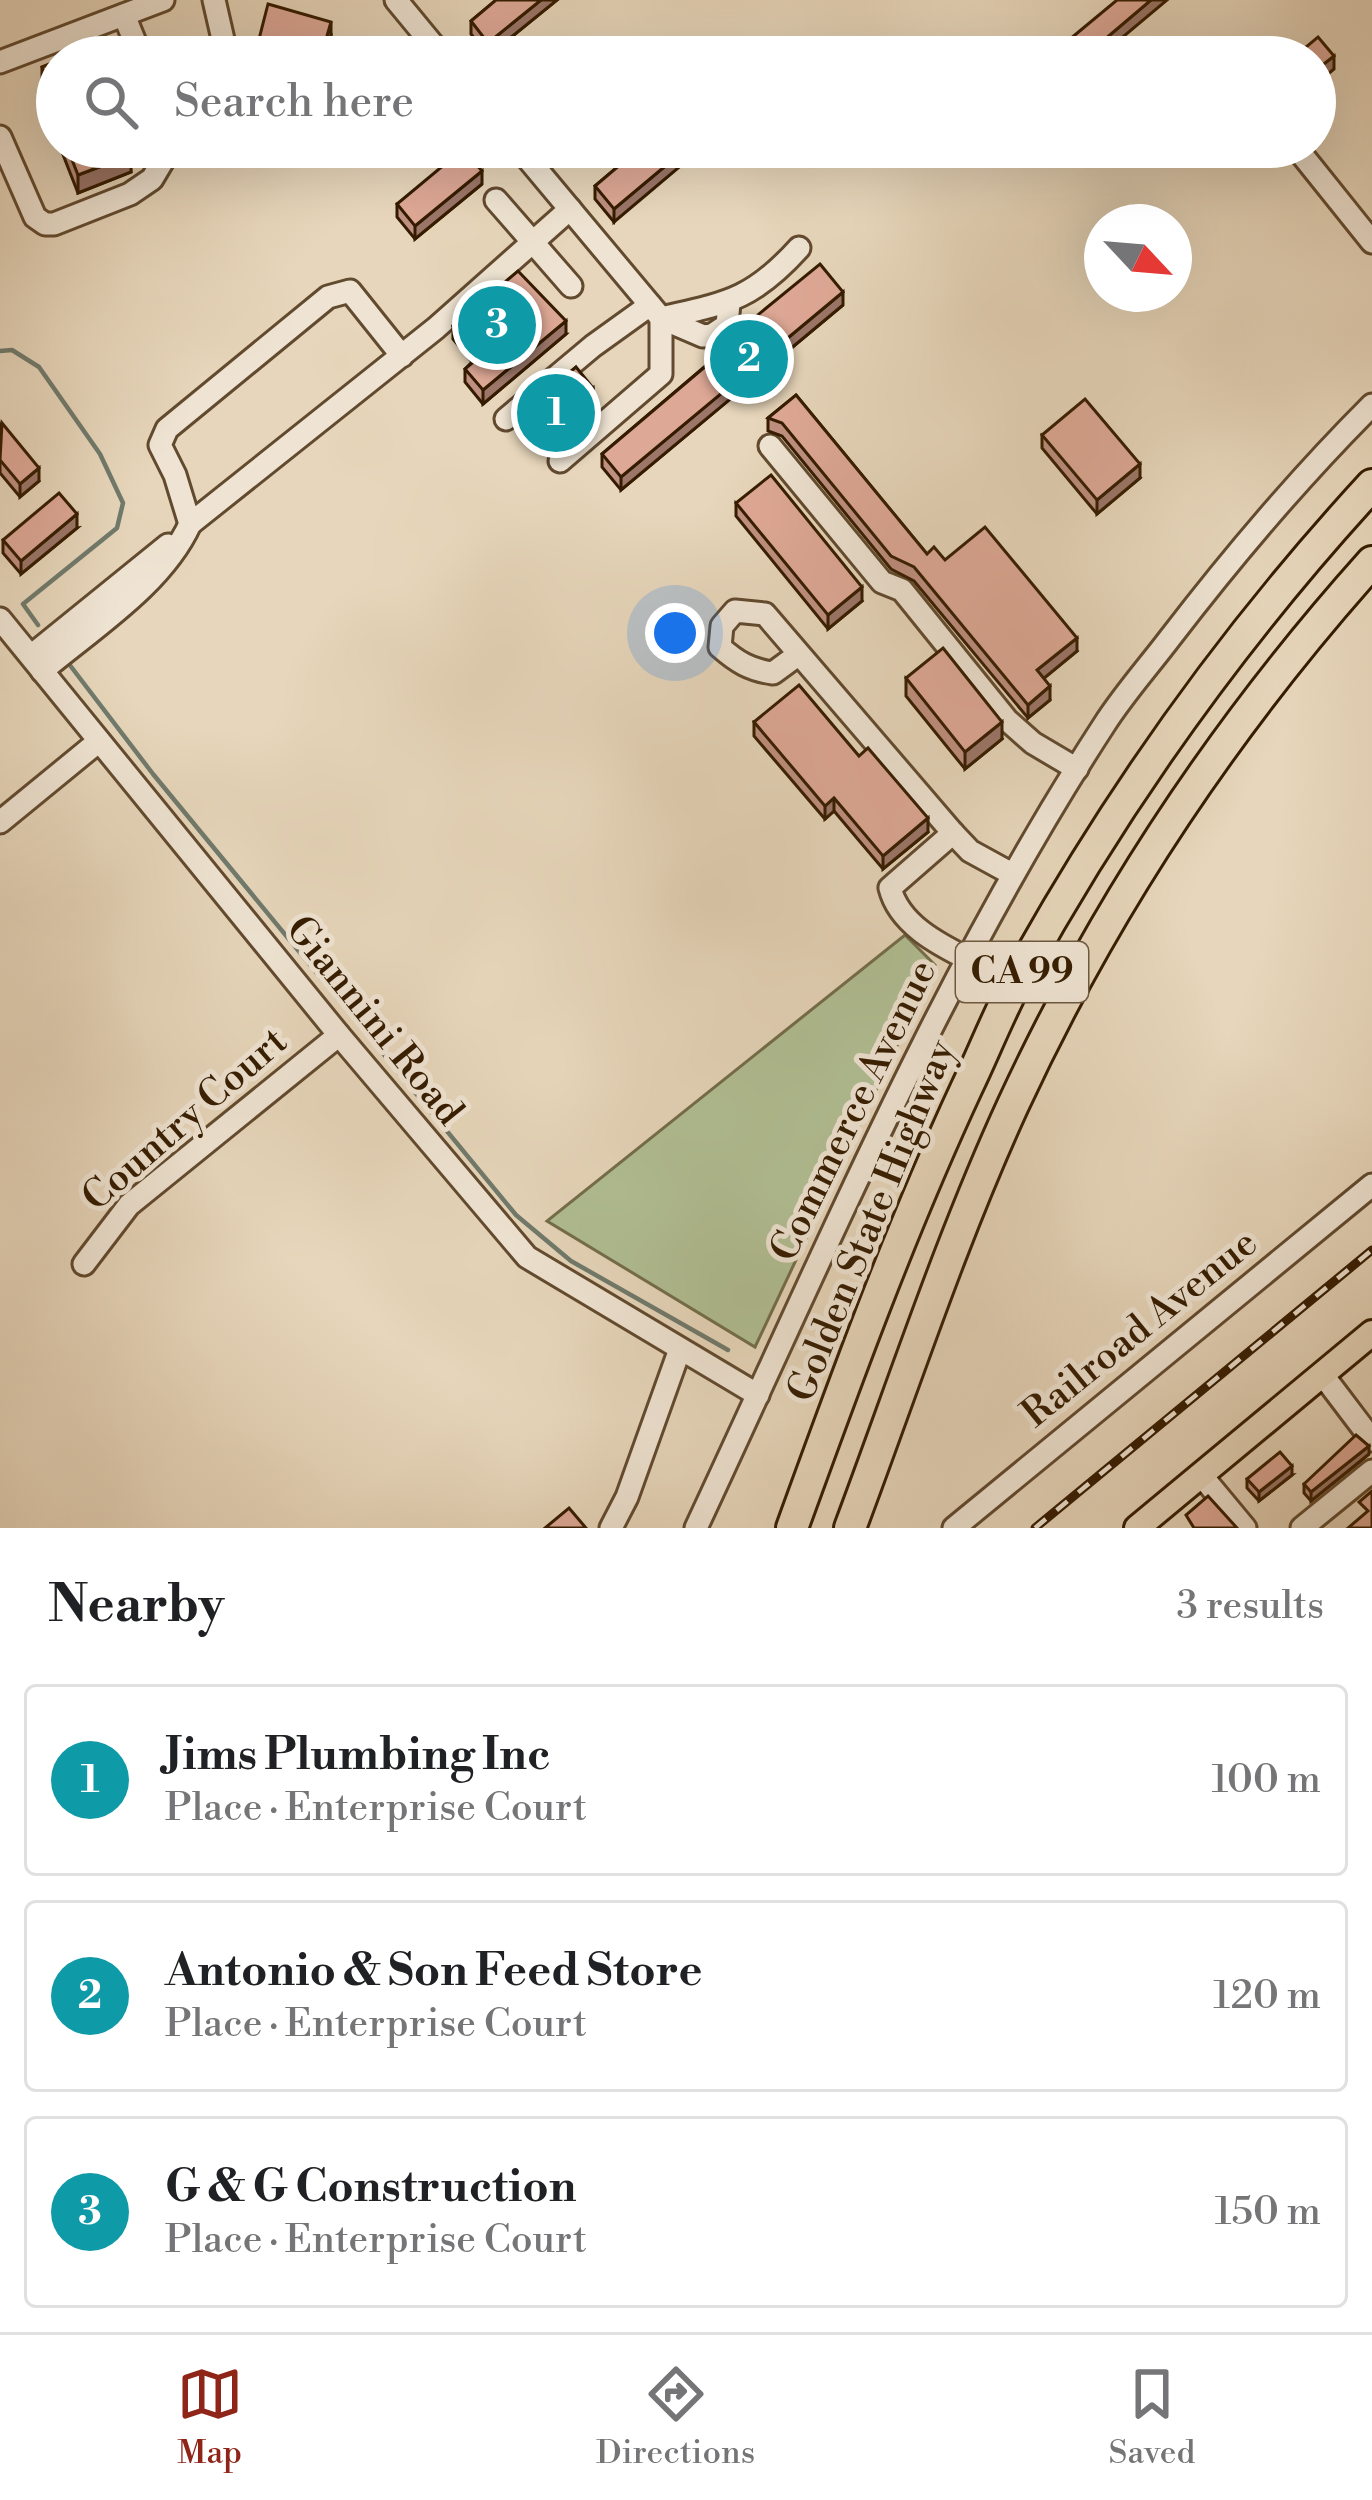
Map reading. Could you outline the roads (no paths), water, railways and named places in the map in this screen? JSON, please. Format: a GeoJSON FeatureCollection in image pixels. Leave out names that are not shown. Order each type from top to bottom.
{"type":"FeatureCollection","features":[{"type":"Feature","properties":{"kind":"highway","name":"Golden State Highway"},"geometry":{"type":"LineString","coordinates":[[792,1528],[932,1163],[1015,984],[1102,832],[1200,688],[1287,577],[1372,485]]}},
{"type":"Feature","properties":{"kind":"highway","name":"CA 99"},"geometry":{"type":"LineString","coordinates":[[850,1528],[973,1198],[1012,1106],[1087,958],[1222,744],[1294,650],[1372,562]]}},
{"type":"Feature","properties":{"kind":"main road"},"geometry":{"type":"LineString","coordinates":[[1142,1526],[1372,1333]]}},
{"type":"Feature","properties":{"kind":"street"},"geometry":{"type":"LineString","coordinates":[[69,36],[163,0]]}},
{"type":"Feature","properties":{"kind":"street"},"geometry":{"type":"LineString","coordinates":[[214,0],[222,36]]}},
{"type":"Feature","properties":{"kind":"street"},"geometry":{"type":"LineString","coordinates":[[396,0],[426,36]]}},
{"type":"Feature","properties":{"kind":"street"},"geometry":{"type":"LineString","coordinates":[[124,15],[132,36]]}},
{"type":"Feature","properties":{"kind":"street"},"geometry":{"type":"LineString","coordinates":[[0,62],[36,48]]}},
{"type":"Feature","properties":{"kind":"street"},"geometry":{"type":"LineString","coordinates":[[0,137],[35,217],[45,224],[130,194],[152,179],[159,168]]}},
{"type":"Feature","properties":{"kind":"street"},"geometry":{"type":"LineString","coordinates":[[536,168],[655,312],[661,374],[560,461]]}},
{"type":"Feature","properties":{"kind":"street"},"geometry":{"type":"LineString","coordinates":[[1312,168],[1372,242]]}},
{"type":"Feature","properties":{"kind":"street"},"geometry":{"type":"LineString","coordinates":[[496,200],[571,286]]}},
{"type":"Feature","properties":{"kind":"street"},"geometry":{"type":"LineString","coordinates":[[36,663],[190,524],[402,356],[570,209]]}},
{"type":"Feature","properties":{"kind":"street"},"geometry":{"type":"LineString","coordinates":[[506,419],[593,346],[655,312],[729,303],[769,282],[799,248]]}},
{"type":"Feature","properties":{"kind":"street"},"geometry":{"type":"LineString","coordinates":[[190,524],[160,445],[167,429],[328,297],[350,291],[402,356]]}},
{"type":"Feature","properties":{"kind":"street","name":"Commerce Avenue"},"geometry":{"type":"LineString","coordinates":[[696,1528],[1012,874],[1106,721],[1230,561],[1372,404]]}},
{"type":"Feature","properties":{"kind":"street"},"geometry":{"type":"LineString","coordinates":[[770,446],[882,582],[902,590],[1007,720],[1077,769]]}},
{"type":"Feature","properties":{"kind":"street","name":"Giannini Road"},"geometry":{"type":"LineString","coordinates":[[0,619],[527,1257],[758,1395]]}},
{"type":"Feature","properties":{"kind":"street"},"geometry":{"type":"LineString","coordinates":[[799,654],[970,851],[1012,874]]}},
{"type":"Feature","properties":{"kind":"street"},"geometry":{"type":"LineString","coordinates":[[0,822],[99,741]]}},
{"type":"Feature","properties":{"kind":"street"},"geometry":{"type":"LineString","coordinates":[[953,833],[890,889],[892,900],[927,938],[968,959]]}},
{"type":"Feature","properties":{"kind":"street","name":"Country Court"},"geometry":{"type":"LineString","coordinates":[[84,1264],[129,1205],[339,1035]]}},
{"type":"Feature","properties":{"kind":"street","name":"Railroad Avenue"},"geometry":{"type":"LineString","coordinates":[[964,1525],[1372,1185]]}},
{"type":"Feature","properties":{"kind":"street"},"geometry":{"type":"LineString","coordinates":[[611,1528],[627,1497],[680,1349]]}},
{"type":"Feature","properties":{"kind":"street"},"geometry":{"type":"LineString","coordinates":[[1322,1375],[1372,1440]]}},
{"type":"Feature","properties":{"kind":"street"},"geometry":{"type":"LineString","coordinates":[[1301,1528],[1372,1471]]}},
{"type":"Feature","properties":{"kind":"street"},"geometry":{"type":"LineString","coordinates":[[1201,1474],[1245,1528]]}},
{"type":"Feature","properties":{"kind":"waterway"},"geometry":{"type":"LineString","coordinates":[[0,351],[12,350],[39,367],[100,454],[123,503],[117,528],[23,604],[38,625]]}},
{"type":"Feature","properties":{"kind":"waterway"},"geometry":{"type":"LineString","coordinates":[[69,664],[153,774],[516,1215],[571,1261],[728,1350]]}},
{"type":"Feature","properties":{"kind":"railway"},"geometry":{"type":"LineString","coordinates":[[1035,1528],[1372,1250]]}},
{"type":"Feature","properties":{"kind":"place","name":"G & G Construction"},"geometry":{"type":"Point","coordinates":[497,325]}},
{"type":"Feature","properties":{"kind":"place","name":"Antonio & Son Feed Store"},"geometry":{"type":"Point","coordinates":[749,359]}},
{"type":"Feature","properties":{"kind":"place","name":"Jims Plumbing Inc"},"geometry":{"type":"Point","coordinates":[556,413]}}]}
